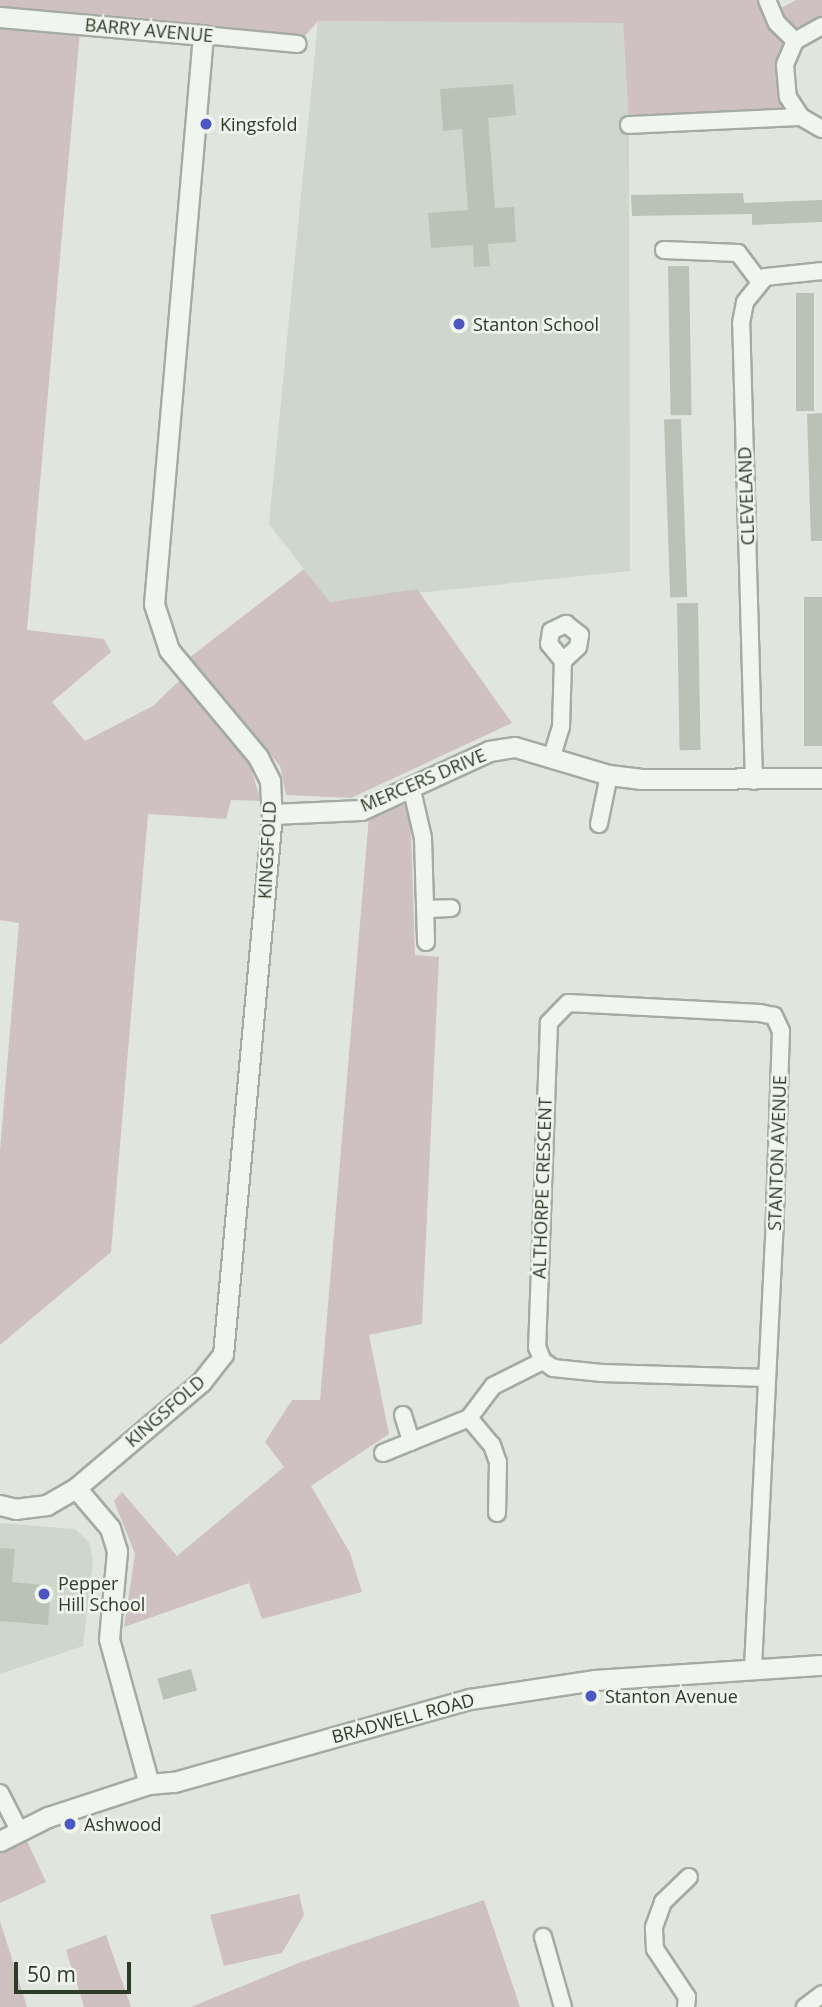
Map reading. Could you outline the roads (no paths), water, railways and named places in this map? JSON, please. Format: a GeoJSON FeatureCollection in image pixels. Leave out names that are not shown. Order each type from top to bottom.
{"type":"FeatureCollection","features":[{"type":"Feature","properties":{"kind":"street"},"geometry":{"type":"LineString","coordinates":[[766,0],[777,23],[795,41]]}},
{"type":"Feature","properties":{"kind":"street","name":"BARRY AVENUE"},"geometry":{"type":"LineString","coordinates":[[0,17],[298,44]]}},
{"type":"Feature","properties":{"kind":"street"},"geometry":{"type":"LineString","coordinates":[[822,26],[795,41],[785,83],[802,117],[822,129]]}},
{"type":"Feature","properties":{"kind":"street","name":"KINGSFOLD"},"geometry":{"type":"LineString","coordinates":[[8,1507],[47,1505],[76,1488],[201,1382],[223,1353],[272,814],[270,781],[258,757],[169,650],[154,604],[203,35]]}},
{"type":"Feature","properties":{"kind":"street"},"geometry":{"type":"LineString","coordinates":[[629,125],[802,117]]}},
{"type":"Feature","properties":{"kind":"street"},"geometry":{"type":"LineString","coordinates":[[664,250],[738,253],[760,282],[782,273],[822,271]]}},
{"type":"Feature","properties":{"kind":"street","name":"CLEVELAND"},"geometry":{"type":"LineString","coordinates":[[754,780],[741,323],[745,302],[760,282]]}},
{"type":"Feature","properties":{"kind":"street"},"geometry":{"type":"LineString","coordinates":[[552,756],[561,727],[563,661]]}},
{"type":"Feature","properties":{"kind":"street","name":"MERCERS DRIVE"},"geometry":{"type":"LineString","coordinates":[[272,814],[361,810],[489,751],[515,747],[609,775],[754,780],[822,778]]}},
{"type":"Feature","properties":{"kind":"street"},"geometry":{"type":"LineString","coordinates":[[599,824],[609,775]]}},
{"type":"Feature","properties":{"kind":"street"},"geometry":{"type":"LineString","coordinates":[[411,786],[424,838],[426,942]]}},
{"type":"Feature","properties":{"kind":"street"},"geometry":{"type":"LineString","coordinates":[[426,909],[451,908]]}},
{"type":"Feature","properties":{"kind":"street","name":"ALTHORPE CRESCENT"},"geometry":{"type":"LineString","coordinates":[[543,1361],[537,1347],[544,1110],[549,1023],[555,1010],[568,1003],[774,1016]]}},
{"type":"Feature","properties":{"kind":"street","name":"STANTON AVENUE"},"geometry":{"type":"LineString","coordinates":[[753,1668],[780,1031],[774,1016]]}},
{"type":"Feature","properties":{"kind":"street"},"geometry":{"type":"LineString","coordinates":[[383,1453],[469,1418],[493,1386],[543,1361],[553,1368],[602,1373],[767,1378]]}},
{"type":"Feature","properties":{"kind":"street"},"geometry":{"type":"LineString","coordinates":[[403,1415],[411,1442]]}},
{"type":"Feature","properties":{"kind":"street"},"geometry":{"type":"LineString","coordinates":[[469,1418],[492,1445],[498,1462],[497,1513]]}},
{"type":"Feature","properties":{"kind":"street"},"geometry":{"type":"LineString","coordinates":[[76,1488],[110,1528],[117,1551],[109,1639],[149,1784]]}},
{"type":"Feature","properties":{"kind":"street","name":"BRADWELL ROAD"},"geometry":{"type":"LineString","coordinates":[[0,1840],[19,1830],[149,1784],[174,1782],[470,1699],[594,1680],[822,1665]]}},
{"type":"Feature","properties":{"kind":"street"},"geometry":{"type":"LineString","coordinates":[[0,1793],[19,1830]]}},
{"type":"Feature","properties":{"kind":"street"},"geometry":{"type":"LineString","coordinates":[[686,2007],[687,1997],[655,1949],[654,1927],[663,1902],[689,1877]]}},
{"type":"Feature","properties":{"kind":"street"},"geometry":{"type":"LineString","coordinates":[[543,1937],[563,2007]]}},
{"type":"Feature","properties":{"kind":"street"},"geometry":{"type":"LineString","coordinates":[[805,2007],[822,1994]]}},
{"type":"Feature","properties":{"kind":"place","name":"Kingsfold"},"geometry":{"type":"Point","coordinates":[206,124]}},
{"type":"Feature","properties":{"kind":"place","name":"Stanton School"},"geometry":{"type":"Point","coordinates":[459,324]}},
{"type":"Feature","properties":{"kind":"place","name":"Pepper Hill School"},"geometry":{"type":"Point","coordinates":[44,1594]}},
{"type":"Feature","properties":{"kind":"place","name":"Stanton Avenue"},"geometry":{"type":"Point","coordinates":[591,1696]}},
{"type":"Feature","properties":{"kind":"place","name":"Ashwood"},"geometry":{"type":"Point","coordinates":[70,1824]}}]}
